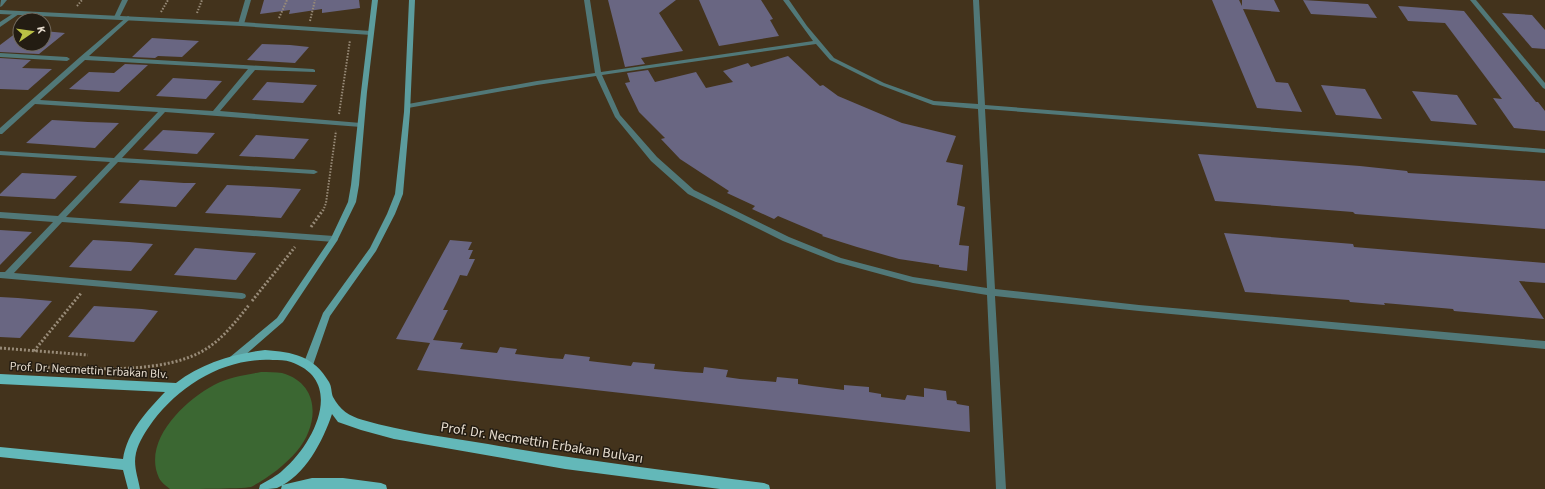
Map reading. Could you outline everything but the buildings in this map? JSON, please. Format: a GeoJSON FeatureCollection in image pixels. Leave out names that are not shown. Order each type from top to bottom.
{"type":"FeatureCollection","features":[{"type":"Feature","properties":{"kind":"main road"},"geometry":{"type":"LineString","coordinates":[[233,360],[280,320],[334,239],[352,202],[375,0]]}},
{"type":"Feature","properties":{"kind":"main road"},"geometry":{"type":"LineString","coordinates":[[308,365],[326,315],[373,249],[391,214],[399,194],[408,106],[412,0]]}},
{"type":"Feature","properties":{"kind":"main road"},"geometry":{"type":"LineString","coordinates":[[134,489],[129,465],[135,437],[153,410],[176,388],[204,371],[233,360],[262,354],[287,356],[308,365],[322,379],[328,399],[325,422],[312,447],[288,474],[265,489]]}},
{"type":"Feature","properties":{"kind":"main road","name":"Prof. Dr. Necmettin Erbakan Blv."},"geometry":{"type":"LineString","coordinates":[[0,379],[176,388]]}},
{"type":"Feature","properties":{"kind":"main road","name":"Prof. Dr. Necmettin Erbakan Bulvarı"},"geometry":{"type":"LineString","coordinates":[[328,399],[342,418],[394,434],[565,463],[764,489]]}},
{"type":"Feature","properties":{"kind":"main road"},"geometry":{"type":"LineString","coordinates":[[0,452],[129,465]]}},
{"type":"Feature","properties":{"kind":"main road"},"geometry":{"type":"LineString","coordinates":[[287,489],[312,484],[343,484],[381,489]]}},
{"type":"Feature","properties":{"kind":"street"},"geometry":{"type":"LineString","coordinates":[[0,5],[4,0]]}},
{"type":"Feature","properties":{"kind":"street"},"geometry":{"type":"LineString","coordinates":[[117,17],[125,0]]}},
{"type":"Feature","properties":{"kind":"street"},"geometry":{"type":"LineString","coordinates":[[242,24],[248,0]]}},
{"type":"Feature","properties":{"kind":"street"},"geometry":{"type":"LineString","coordinates":[[587,0],[598,74],[617,116],[654,159],[691,192],[786,238],[839,260],[912,280],[991,292],[1545,345]]}},
{"type":"Feature","properties":{"kind":"street"},"geometry":{"type":"LineString","coordinates":[[786,0],[805,27],[832,59],[882,84],[933,103],[1545,151]]}},
{"type":"Feature","properties":{"kind":"street"},"geometry":{"type":"LineString","coordinates":[[976,0],[1001,489]]}},
{"type":"Feature","properties":{"kind":"street"},"geometry":{"type":"LineString","coordinates":[[1473,0],[1545,87]]}},
{"type":"Feature","properties":{"kind":"street"},"geometry":{"type":"LineString","coordinates":[[0,12],[12,12]]}},
{"type":"Feature","properties":{"kind":"street"},"geometry":{"type":"LineString","coordinates":[[52,14],[242,24],[371,33]]}},
{"type":"Feature","properties":{"kind":"street"},"geometry":{"type":"LineString","coordinates":[[0,25],[12,16]]}},
{"type":"Feature","properties":{"kind":"street"},"geometry":{"type":"LineString","coordinates":[[0,132],[128,18]]}},
{"type":"Feature","properties":{"kind":"street"},"geometry":{"type":"LineString","coordinates":[[408,106],[598,74],[818,42]]}},
{"type":"Feature","properties":{"kind":"street"},"geometry":{"type":"LineString","coordinates":[[0,55],[67,59]]}},
{"type":"Feature","properties":{"kind":"street"},"geometry":{"type":"LineString","coordinates":[[82,58],[314,71]]}},
{"type":"Feature","properties":{"kind":"street"},"geometry":{"type":"LineString","coordinates":[[215,113],[253,68]]}},
{"type":"Feature","properties":{"kind":"street"},"geometry":{"type":"LineString","coordinates":[[33,102],[215,113],[361,125]]}},
{"type":"Feature","properties":{"kind":"street"},"geometry":{"type":"LineString","coordinates":[[4,275],[61,219],[163,110]]}},
{"type":"Feature","properties":{"kind":"street"},"geometry":{"type":"LineString","coordinates":[[0,153],[314,172]]}},
{"type":"Feature","properties":{"kind":"street"},"geometry":{"type":"LineString","coordinates":[[0,215],[334,239]]}},
{"type":"Feature","properties":{"kind":"street"},"geometry":{"type":"LineString","coordinates":[[4,275],[242,296]]}},
{"type":"Feature","properties":{"kind":"path"},"geometry":{"type":"LineString","coordinates":[[76,8],[82,0]]}},
{"type":"Feature","properties":{"kind":"path"},"geometry":{"type":"LineString","coordinates":[[160,12],[168,0]]}},
{"type":"Feature","properties":{"kind":"path"},"geometry":{"type":"LineString","coordinates":[[196,15],[202,0]]}},
{"type":"Feature","properties":{"kind":"path"},"geometry":{"type":"LineString","coordinates":[[278,19],[287,0]]}},
{"type":"Feature","properties":{"kind":"path"},"geometry":{"type":"LineString","coordinates":[[310,20],[315,0]]}},
{"type":"Feature","properties":{"kind":"path"},"geometry":{"type":"LineString","coordinates":[[37,367],[158,366],[202,352],[221,337],[259,293],[303,237],[322,212],[326,203],[350,40]]}},
{"type":"Feature","properties":{"kind":"path"},"geometry":{"type":"LineString","coordinates":[[34,351],[90,282]]}},
{"type":"Feature","properties":{"kind":"path"},"geometry":{"type":"LineString","coordinates":[[0,348],[88,355]]}},
{"type":"Feature","properties":{"kind":"green space"},"geometry":{"type":"Polygon","coordinates":[[[261,372],[282,373],[295,378],[304,386],[310,396],[312,418],[304,441],[297,451],[276,471],[251,487],[225,489],[170,489],[167,487],[159,478],[155,464],[156,450],[161,437],[169,424],[190,401],[214,385],[231,378],[261,372]]]}}]}
